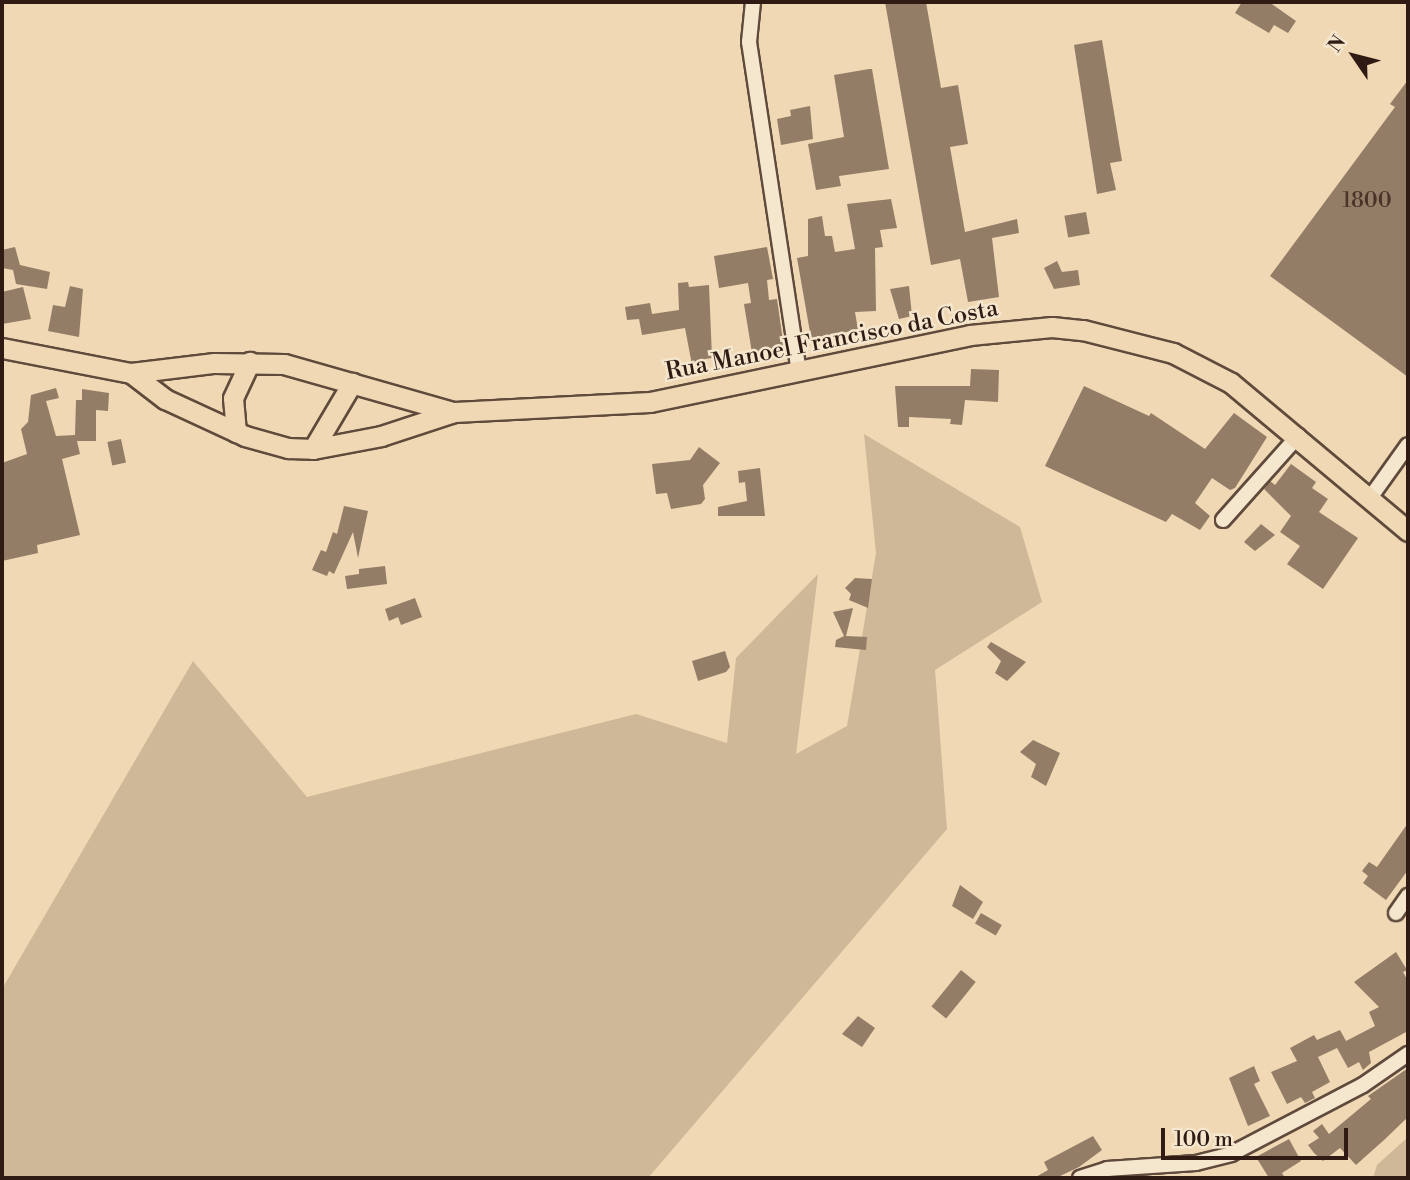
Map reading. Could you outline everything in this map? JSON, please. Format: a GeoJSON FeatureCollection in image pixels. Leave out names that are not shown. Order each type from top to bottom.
{"type":"FeatureCollection","features":[{"type":"Feature","properties":{"kind":"main road","name":"Rua Manoel Francisco da Costa"},"geometry":{"type":"LineString","coordinates":[[131,373],[165,399],[236,432],[288,448],[313,449],[381,436],[454,412],[650,402],[799,373],[970,335],[1052,327],[1083,330],[1143,342],[1203,366],[1298,436],[1408,531]]}},
{"type":"Feature","properties":{"kind":"main road","name":"Rua Manoel Francisco da Costa"},"geometry":{"type":"LineString","coordinates":[[2,348],[131,373],[250,362],[301,368],[454,412]]}},
{"type":"Feature","properties":{"kind":"main road"},"geometry":{"type":"LineString","coordinates":[[236,432],[233,398],[250,362]]}},
{"type":"Feature","properties":{"kind":"main road"},"geometry":{"type":"LineString","coordinates":[[313,449],[352,383]]}},
{"type":"Feature","properties":{"kind":"street"},"geometry":{"type":"LineString","coordinates":[[753,2],[749,43],[799,373]]}},
{"type":"Feature","properties":{"kind":"street"},"geometry":{"type":"LineString","coordinates":[[1223,520],[1298,436]]}},
{"type":"Feature","properties":{"kind":"street"},"geometry":{"type":"LineString","coordinates":[[1370,498],[1406,452]]}},
{"type":"Feature","properties":{"kind":"street"},"geometry":{"type":"LineString","coordinates":[[1396,913],[1408,896]]}},
{"type":"Feature","properties":{"kind":"street"},"geometry":{"type":"LineString","coordinates":[[1080,1178],[1196,1163],[1248,1146],[1363,1085],[1408,1054]]}},
{"type":"Feature","properties":{"kind":"street"},"geometry":{"type":"LineString","coordinates":[[1196,1163],[1199,1178]]}},
{"type":"Feature","properties":{"kind":"shaded area"},"geometry":{"type":"Polygon","coordinates":[[[864,434],[1020,527],[1042,602],[935,670],[947,829],[648,1178],[2,1178],[2,989],[193,661],[307,797],[636,714],[727,743],[736,658],[818,574],[796,754],[847,726],[876,553],[864,434]]]}},
{"type":"Feature","properties":{"kind":"shaded area"},"geometry":{"type":"Polygon","coordinates":[[[1408,1137],[1408,1178],[1373,1178],[1377,1165],[1408,1137]]]}},
{"type":"Feature","properties":{"kind":"building"},"geometry":{"type":"Polygon","coordinates":[[[885,2],[926,2],[941,88],[958,85],[968,144],[950,147],[965,232],[1017,219],[1019,233],[992,238],[999,297],[968,302],[960,259],[931,265],[885,2]]]}},
{"type":"Feature","properties":{"kind":"building"},"geometry":{"type":"Polygon","coordinates":[[[1242,2],[1269,2],[1296,21],[1288,33],[1274,25],[1269,33],[1235,13],[1242,2]]]}},
{"type":"Feature","properties":{"kind":"building"},"geometry":{"type":"Polygon","coordinates":[[[1102,40],[1122,161],[1110,163],[1116,190],[1097,194],[1074,45],[1102,40]]]}},
{"type":"Feature","properties":{"kind":"building"},"geometry":{"type":"Polygon","coordinates":[[[872,69],[889,169],[839,176],[841,186],[816,190],[808,144],[844,137],[834,75],[872,69]]]}},
{"type":"Feature","properties":{"kind":"building"},"geometry":{"type":"Polygon","coordinates":[[[1408,80],[1408,377],[1270,276],[1395,107],[1390,104],[1408,80]]]}},
{"type":"Feature","properties":{"kind":"building"},"geometry":{"type":"Polygon","coordinates":[[[810,106],[813,139],[781,145],[777,119],[791,116],[790,110],[810,106]]]}},
{"type":"Feature","properties":{"kind":"building"},"geometry":{"type":"Polygon","coordinates":[[[891,199],[897,228],[880,230],[883,247],[875,248],[876,311],[855,312],[858,330],[811,338],[797,258],[808,256],[808,219],[822,216],[825,236],[832,236],[835,252],[855,249],[847,204],[891,199]]]}},
{"type":"Feature","properties":{"kind":"building"},"geometry":{"type":"Polygon","coordinates":[[[1086,212],[1090,234],[1068,237],[1064,216],[1086,212]]]}},
{"type":"Feature","properties":{"kind":"building"},"geometry":{"type":"Polygon","coordinates":[[[15,247],[20,265],[50,272],[47,289],[16,284],[13,270],[2,268],[2,250],[15,247]]]}},
{"type":"Feature","properties":{"kind":"building"},"geometry":{"type":"Polygon","coordinates":[[[767,247],[773,279],[767,280],[769,300],[777,299],[784,348],[752,353],[744,304],[751,303],[748,283],[719,288],[714,256],[767,247]]]}},
{"type":"Feature","properties":{"kind":"building"},"geometry":{"type":"Polygon","coordinates":[[[1057,261],[1062,272],[1078,270],[1080,285],[1054,289],[1044,268],[1057,261]]]}},
{"type":"Feature","properties":{"kind":"building"},"geometry":{"type":"Polygon","coordinates":[[[688,282],[689,287],[709,285],[712,358],[705,359],[705,364],[692,365],[685,328],[642,335],[639,319],[627,320],[625,307],[650,303],[652,314],[679,310],[678,283],[688,282]]]}},
{"type":"Feature","properties":{"kind":"building"},"geometry":{"type":"Polygon","coordinates":[[[70,286],[83,289],[79,337],[48,331],[53,305],[65,307],[70,286]]]}},
{"type":"Feature","properties":{"kind":"building"},"geometry":{"type":"Polygon","coordinates":[[[909,286],[912,316],[899,319],[890,289],[909,286]]]}},
{"type":"Feature","properties":{"kind":"building"},"geometry":{"type":"Polygon","coordinates":[[[23,287],[31,319],[2,324],[2,292],[23,287]]]}},
{"type":"Feature","properties":{"kind":"building"},"geometry":{"type":"Polygon","coordinates":[[[971,369],[999,370],[998,402],[965,400],[962,425],[950,424],[951,419],[909,417],[909,427],[898,427],[895,386],[970,386],[971,369]]]}},
{"type":"Feature","properties":{"kind":"building"},"geometry":{"type":"Polygon","coordinates":[[[1084,386],[1149,416],[1151,413],[1205,449],[1234,413],[1267,437],[1235,488],[1230,490],[1212,478],[1195,503],[1210,516],[1200,530],[1172,514],[1166,522],[1045,466],[1084,386]]]}},
{"type":"Feature","properties":{"kind":"building"},"geometry":{"type":"Polygon","coordinates":[[[56,388],[59,398],[46,401],[56,436],[75,435],[76,400],[82,400],[82,389],[109,393],[108,411],[96,410],[96,441],[77,441],[80,454],[62,459],[80,535],[37,545],[38,553],[2,561],[2,463],[27,454],[21,429],[28,422],[31,395],[56,388]]]}},
{"type":"Feature","properties":{"kind":"building"},"geometry":{"type":"Polygon","coordinates":[[[121,439],[126,462],[112,465],[107,442],[121,439]]]}},
{"type":"Feature","properties":{"kind":"building"},"geometry":{"type":"Polygon","coordinates":[[[699,447],[720,463],[703,485],[705,499],[701,504],[671,509],[667,493],[656,494],[652,464],[690,460],[699,447]]]}},
{"type":"Feature","properties":{"kind":"building"},"geometry":{"type":"Polygon","coordinates":[[[1291,464],[1316,482],[1312,488],[1328,499],[1319,512],[1358,538],[1323,589],[1287,564],[1300,546],[1280,532],[1291,516],[1264,489],[1270,481],[1275,485],[1291,464]]]}},
{"type":"Feature","properties":{"kind":"building"},"geometry":{"type":"Polygon","coordinates":[[[760,468],[765,516],[718,516],[718,507],[747,501],[745,482],[739,483],[738,471],[760,468]]]}},
{"type":"Feature","properties":{"kind":"building"},"geometry":{"type":"Polygon","coordinates":[[[344,506],[368,511],[358,558],[353,532],[334,574],[329,571],[327,576],[312,570],[321,550],[326,552],[333,532],[337,534],[344,506]]]}},
{"type":"Feature","properties":{"kind":"building"},"geometry":{"type":"Polygon","coordinates":[[[1261,524],[1275,535],[1255,551],[1244,542],[1261,524]]]}},
{"type":"Feature","properties":{"kind":"building"},"geometry":{"type":"Polygon","coordinates":[[[385,566],[387,584],[347,589],[345,576],[359,574],[359,569],[385,566]]]}},
{"type":"Feature","properties":{"kind":"building"},"geometry":{"type":"Polygon","coordinates":[[[855,578],[872,579],[868,608],[849,600],[851,594],[845,588],[855,578]]]}},
{"type":"Feature","properties":{"kind":"building"},"geometry":{"type":"Polygon","coordinates":[[[415,598],[422,617],[401,625],[398,617],[389,621],[385,609],[415,598]]]}},
{"type":"Feature","properties":{"kind":"building"},"geometry":{"type":"Polygon","coordinates":[[[853,608],[846,636],[867,637],[866,650],[835,647],[836,640],[844,636],[833,612],[853,608]]]}},
{"type":"Feature","properties":{"kind":"building"},"geometry":{"type":"Polygon","coordinates":[[[991,642],[1026,662],[1007,681],[995,673],[1001,661],[987,647],[991,642]]]}},
{"type":"Feature","properties":{"kind":"building"},"geometry":{"type":"Polygon","coordinates":[[[725,651],[730,667],[726,672],[698,681],[692,661],[725,651]]]}},
{"type":"Feature","properties":{"kind":"building"},"geometry":{"type":"Polygon","coordinates":[[[1033,740],[1060,753],[1046,786],[1031,777],[1036,764],[1020,752],[1033,740]]]}},
{"type":"Feature","properties":{"kind":"building"},"geometry":{"type":"Polygon","coordinates":[[[1408,823],[1408,870],[1386,900],[1363,883],[1368,876],[1362,871],[1369,862],[1377,867],[1408,823]]]}},
{"type":"Feature","properties":{"kind":"building"},"geometry":{"type":"Polygon","coordinates":[[[960,885],[983,902],[973,919],[952,906],[960,885]]]}},
{"type":"Feature","properties":{"kind":"building"},"geometry":{"type":"Polygon","coordinates":[[[981,913],[1002,925],[996,935],[975,923],[981,913]]]}},
{"type":"Feature","properties":{"kind":"building"},"geometry":{"type":"Polygon","coordinates":[[[1396,952],[1407,970],[1403,972],[1408,981],[1408,1031],[1369,1052],[1371,1063],[1363,1070],[1359,1062],[1348,1068],[1337,1048],[1318,1057],[1330,1082],[1312,1092],[1315,1098],[1305,1103],[1301,1097],[1287,1104],[1271,1072],[1297,1061],[1290,1048],[1314,1035],[1317,1040],[1340,1030],[1346,1041],[1375,1026],[1369,1012],[1379,1007],[1354,982],[1396,952]]]}},
{"type":"Feature","properties":{"kind":"building"},"geometry":{"type":"Polygon","coordinates":[[[961,970],[976,982],[946,1018],[931,1007],[961,970]]]}},
{"type":"Feature","properties":{"kind":"building"},"geometry":{"type":"Polygon","coordinates":[[[858,1016],[875,1028],[862,1047],[842,1034],[858,1016]]]}},
{"type":"Feature","properties":{"kind":"building"},"geometry":{"type":"Polygon","coordinates":[[[1254,1066],[1260,1081],[1254,1084],[1270,1116],[1248,1126],[1229,1078],[1254,1066]]]}},
{"type":"Feature","properties":{"kind":"building"},"geometry":{"type":"Polygon","coordinates":[[[1408,1068],[1408,1117],[1384,1140],[1356,1165],[1340,1148],[1323,1161],[1314,1153],[1308,1145],[1319,1138],[1313,1131],[1322,1124],[1329,1134],[1371,1099],[1368,1096],[1408,1068]]]}},
{"type":"Feature","properties":{"kind":"building"},"geometry":{"type":"Polygon","coordinates":[[[1093,1136],[1102,1150],[1079,1167],[1056,1178],[1034,1178],[1048,1170],[1044,1162],[1093,1136]]]}},
{"type":"Feature","properties":{"kind":"building"},"geometry":{"type":"Polygon","coordinates":[[[1289,1139],[1301,1161],[1282,1173],[1285,1178],[1269,1178],[1256,1157],[1289,1139]]]}}]}
